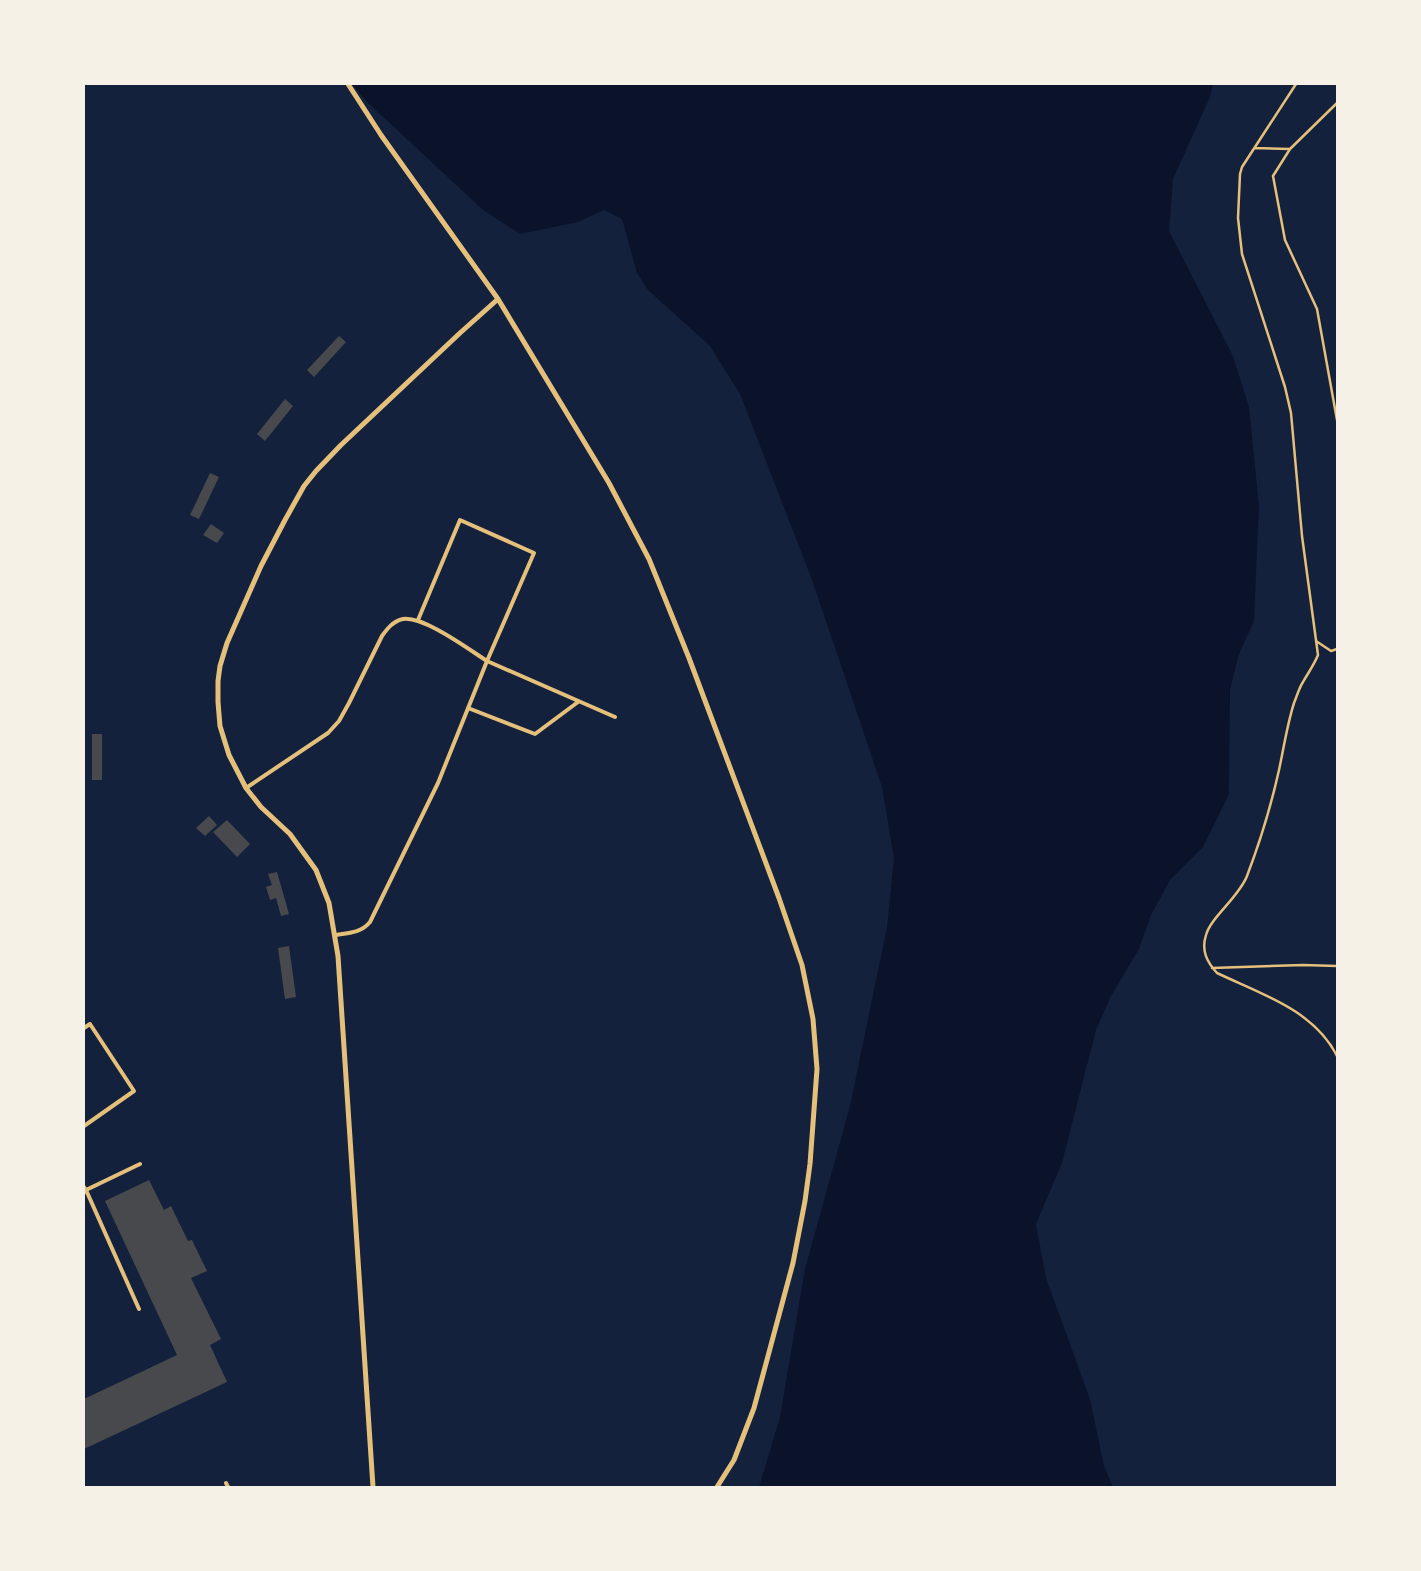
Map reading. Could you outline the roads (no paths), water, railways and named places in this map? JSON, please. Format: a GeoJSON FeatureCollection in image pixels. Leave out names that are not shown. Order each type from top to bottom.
{"type":"FeatureCollection","features":[{"type":"Feature","properties":{"kind":"street"},"geometry":{"type":"LineString","coordinates":[[348,84],[381,135],[498,299],[609,483],[649,559],[686,649],[779,898],[808,987],[813,1019],[817,1080],[810,1164],[800,1231],[754,1408],[737,1454],[716,1487]]}},
{"type":"Feature","properties":{"kind":"street"},"geometry":{"type":"LineString","coordinates":[[373,1487],[347,1083],[335,935],[329,903],[316,870],[290,834],[261,807],[246,788],[229,755],[220,726],[218,680],[227,643],[262,564],[304,486],[320,466],[498,299]]}},
{"type":"Feature","properties":{"kind":"lane"},"geometry":{"type":"LineString","coordinates":[[335,935],[355,933],[365,928],[370,922],[438,783],[487,660],[534,553],[460,520],[418,620]]}},
{"type":"Feature","properties":{"kind":"lane"},"geometry":{"type":"LineString","coordinates":[[246,788],[328,732],[339,721],[382,636],[388,627],[403,619],[418,620],[451,637],[487,660],[615,717]]}},
{"type":"Feature","properties":{"kind":"lane"},"geometry":{"type":"LineString","coordinates":[[468,708],[535,734],[578,702]]}},
{"type":"Feature","properties":{"kind":"lane"},"geometry":{"type":"LineString","coordinates":[[84,1028],[90,1024],[134,1091],[84,1126]]}},
{"type":"Feature","properties":{"kind":"lane"},"geometry":{"type":"LineString","coordinates":[[139,1309],[85,1190],[140,1164]]}},
{"type":"Feature","properties":{"kind":"water"},"geometry":{"type":"Polygon","coordinates":[[[352,84],[1213,84],[1210,97],[1173,179],[1169,231],[1233,356],[1249,407],[1259,506],[1254,621],[1239,654],[1230,690],[1229,794],[1203,847],[1170,880],[1151,915],[1139,949],[1111,996],[1096,1030],[1062,1163],[1036,1224],[1046,1278],[1090,1399],[1104,1466],[1113,1487],[759,1487],[780,1417],[805,1269],[850,1106],[887,927],[894,858],[882,787],[812,580],[740,394],[710,346],[648,290],[637,273],[622,219],[604,210],[578,222],[520,234],[483,210],[366,101],[352,84]]]}}]}
